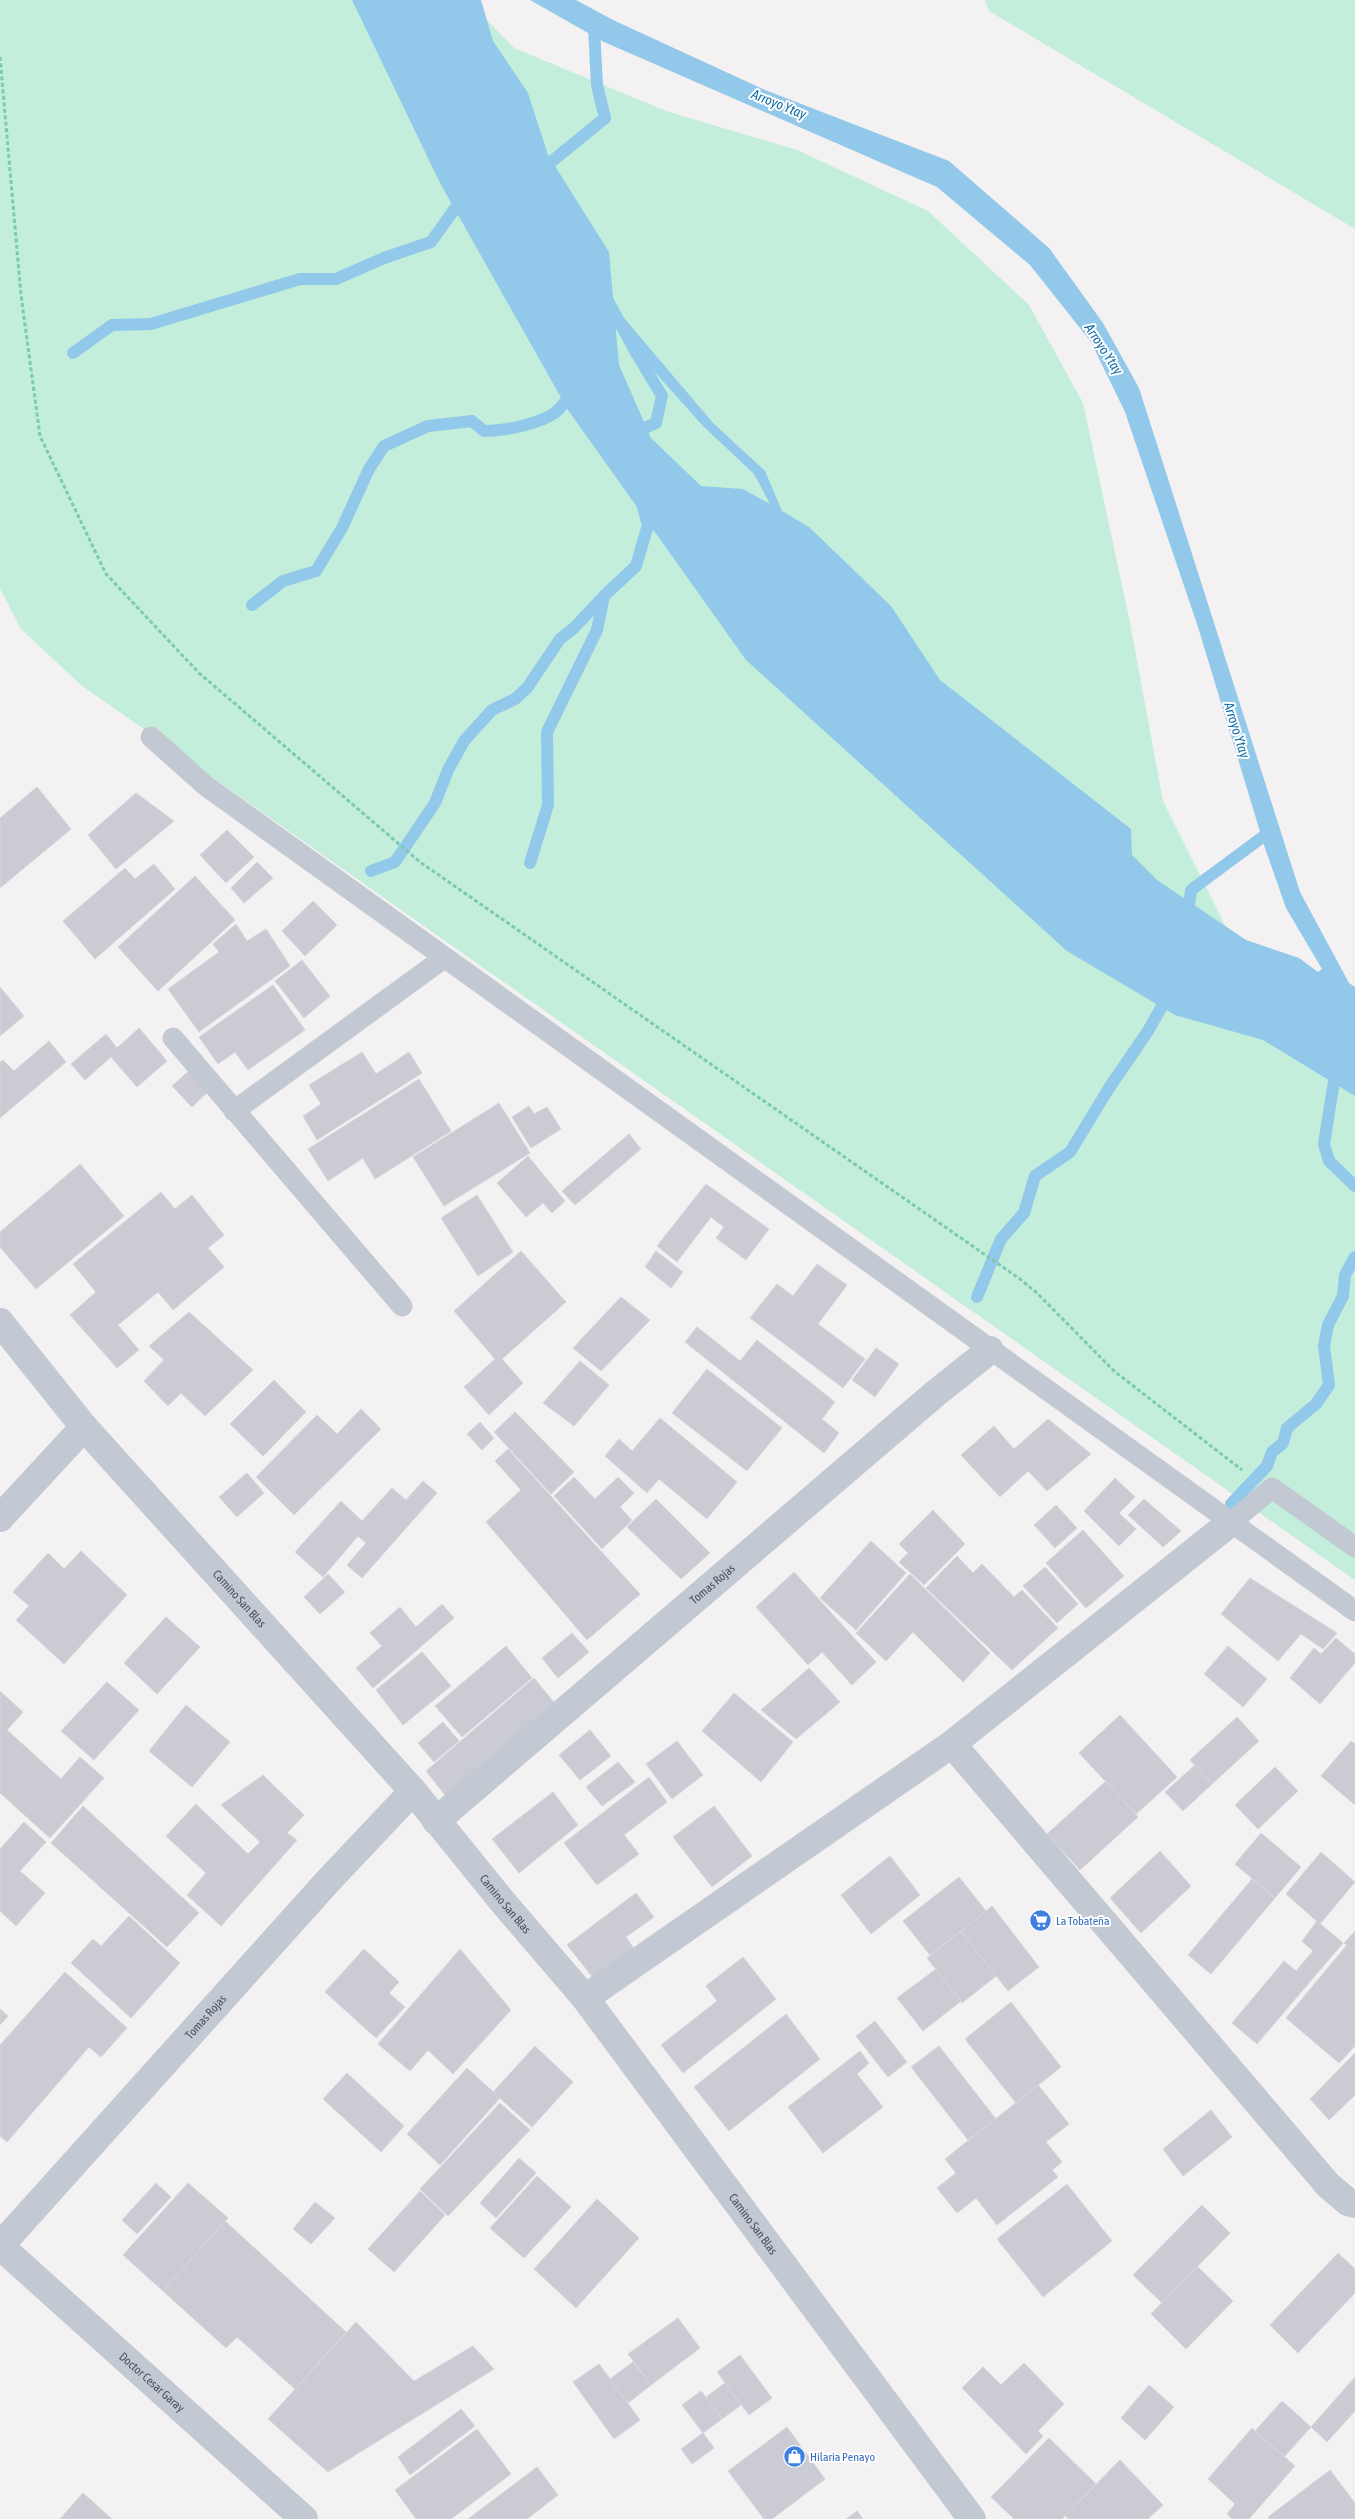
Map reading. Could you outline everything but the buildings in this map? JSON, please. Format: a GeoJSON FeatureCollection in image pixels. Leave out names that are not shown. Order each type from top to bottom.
{"type":"FeatureCollection","features":[{"type":"Feature","properties":{"kind":"street","name":"Camino San Blas"},"geometry":{"type":"LineString","coordinates":[[0,1322],[84,1427],[413,1791],[502,1901],[585,1998],[972,2519]]}},
{"type":"Feature","properties":{"kind":"street","name":"Tomas Rojas"},"geometry":{"type":"LineString","coordinates":[[436,1821],[936,1393],[990,1350]]}},
{"type":"Feature","properties":{"kind":"street"},"geometry":{"type":"LineString","coordinates":[[0,1518],[84,1427]]}},
{"type":"Feature","properties":{"kind":"street"},"geometry":{"type":"LineString","coordinates":[[585,1998],[952,1744],[1230,1523]]}},
{"type":"Feature","properties":{"kind":"street"},"geometry":{"type":"LineString","coordinates":[[952,1744],[1328,2185],[1348,2202],[1355,2204]]}},
{"type":"Feature","properties":{"kind":"street","name":"Tomas Rojas"},"geometry":{"type":"LineString","coordinates":[[0,2246],[328,1881],[413,1791]]}},
{"type":"Feature","properties":{"kind":"street","name":"Doctor Cesar Garay"},"geometry":{"type":"LineString","coordinates":[[0,2246],[304,2519]]}},
{"type":"Feature","properties":{"kind":"lane"},"geometry":{"type":"LineString","coordinates":[[151,736],[206,786],[1355,1611]]}},
{"type":"Feature","properties":{"kind":"lane"},"geometry":{"type":"LineString","coordinates":[[234,1111],[444,958]]}},
{"type":"Feature","properties":{"kind":"lane"},"geometry":{"type":"LineString","coordinates":[[173,1038],[402,1306]]}},
{"type":"Feature","properties":{"kind":"lane"},"geometry":{"type":"LineString","coordinates":[[1230,1523],[1272,1488],[1355,1547]]}},
{"type":"Feature","properties":{"kind":"path"},"geometry":{"type":"LineString","coordinates":[[0,57],[21,295],[40,436],[106,574],[199,673],[420,862],[968,1242],[1037,1292],[1114,1371],[1244,1472]]}},
{"type":"Feature","properties":{"kind":"green space"},"geometry":{"type":"Polygon","coordinates":[[[0,0],[467,0],[514,48],[666,111],[797,150],[928,211],[1029,305],[1083,403],[1129,618],[1163,801],[1249,973],[1355,1080],[1355,1580],[81,685],[21,629],[0,588],[0,0]]]}},
{"type":"Feature","properties":{"kind":"green space"},"geometry":{"type":"Polygon","coordinates":[[[985,0],[1355,0],[1355,229],[989,11],[985,0]]]}},
{"type":"Feature","properties":{"kind":"water","name":"Arroyo Ytay"},"geometry":{"type":"Polygon","coordinates":[[[352,0],[481,0],[493,41],[528,93],[548,155],[609,252],[619,365],[651,438],[701,486],[743,489],[770,504],[754,474],[703,426],[620,333],[619,312],[713,423],[765,471],[782,511],[809,527],[891,606],[940,680],[1131,829],[1132,855],[1157,880],[1246,940],[1299,958],[1318,972],[1322,969],[1286,908],[1265,848],[1198,627],[1125,412],[1091,342],[1030,265],[937,187],[604,42],[530,0],[576,0],[613,20],[765,90],[949,161],[1049,248],[1103,323],[1139,388],[1300,892],[1349,983],[1355,987],[1355,1096],[1263,1040],[1175,1015],[1067,951],[746,660],[568,410],[440,183],[352,0]]]}},
{"type":"Feature","properties":{"kind":"waterway"},"geometry":{"type":"LineString","coordinates":[[540,171],[605,118],[597,85],[594,28]]}},
{"type":"Feature","properties":{"kind":"waterway"},"geometry":{"type":"LineString","coordinates":[[73,353],[112,325],[151,324],[300,279],[336,279],[384,258],[431,242],[464,196]]}},
{"type":"Feature","properties":{"kind":"waterway"},"geometry":{"type":"LineString","coordinates":[[607,299],[662,396],[656,423],[630,434]]}},
{"type":"Feature","properties":{"kind":"waterway"},"geometry":{"type":"LineString","coordinates":[[252,605],[283,581],[316,571],[342,528],[369,469],[384,446],[428,426],[472,421],[484,431],[501,430],[531,423],[556,412],[573,391]]}},
{"type":"Feature","properties":{"kind":"waterway"},"geometry":{"type":"LineString","coordinates":[[530,863],[548,805],[547,732],[597,630],[604,596],[636,566],[648,525],[642,504]]}},
{"type":"Feature","properties":{"kind":"waterway"},"geometry":{"type":"LineString","coordinates":[[371,871],[395,862],[435,803],[448,770],[464,741],[492,710],[515,699],[527,688],[560,639],[574,628],[604,596]]}},
{"type":"Feature","properties":{"kind":"waterway"},"geometry":{"type":"LineString","coordinates":[[1187,919],[1191,890],[1268,833]]}},
{"type":"Feature","properties":{"kind":"waterway"},"geometry":{"type":"LineString","coordinates":[[977,1297],[1001,1239],[1024,1213],[1035,1176],[1070,1152],[1109,1088],[1148,1031],[1170,992]]}},
{"type":"Feature","properties":{"kind":"waterway"},"geometry":{"type":"LineString","coordinates":[[1355,1038],[1348,1046],[1335,1075],[1324,1144],[1329,1161],[1355,1186]]}},
{"type":"Feature","properties":{"kind":"waterway"},"geometry":{"type":"LineString","coordinates":[[1231,1504],[1267,1466],[1272,1452],[1283,1443],[1287,1428],[1316,1404],[1329,1385],[1324,1346],[1328,1325],[1343,1296],[1345,1275],[1355,1257]]}},
{"type":"Feature","properties":{"kind":"place","name":"La Tobateña"},"geometry":{"type":"Point","coordinates":[1040,1921]}},
{"type":"Feature","properties":{"kind":"place","name":"Hilaria Penayo"},"geometry":{"type":"Point","coordinates":[794,2457]}}]}
